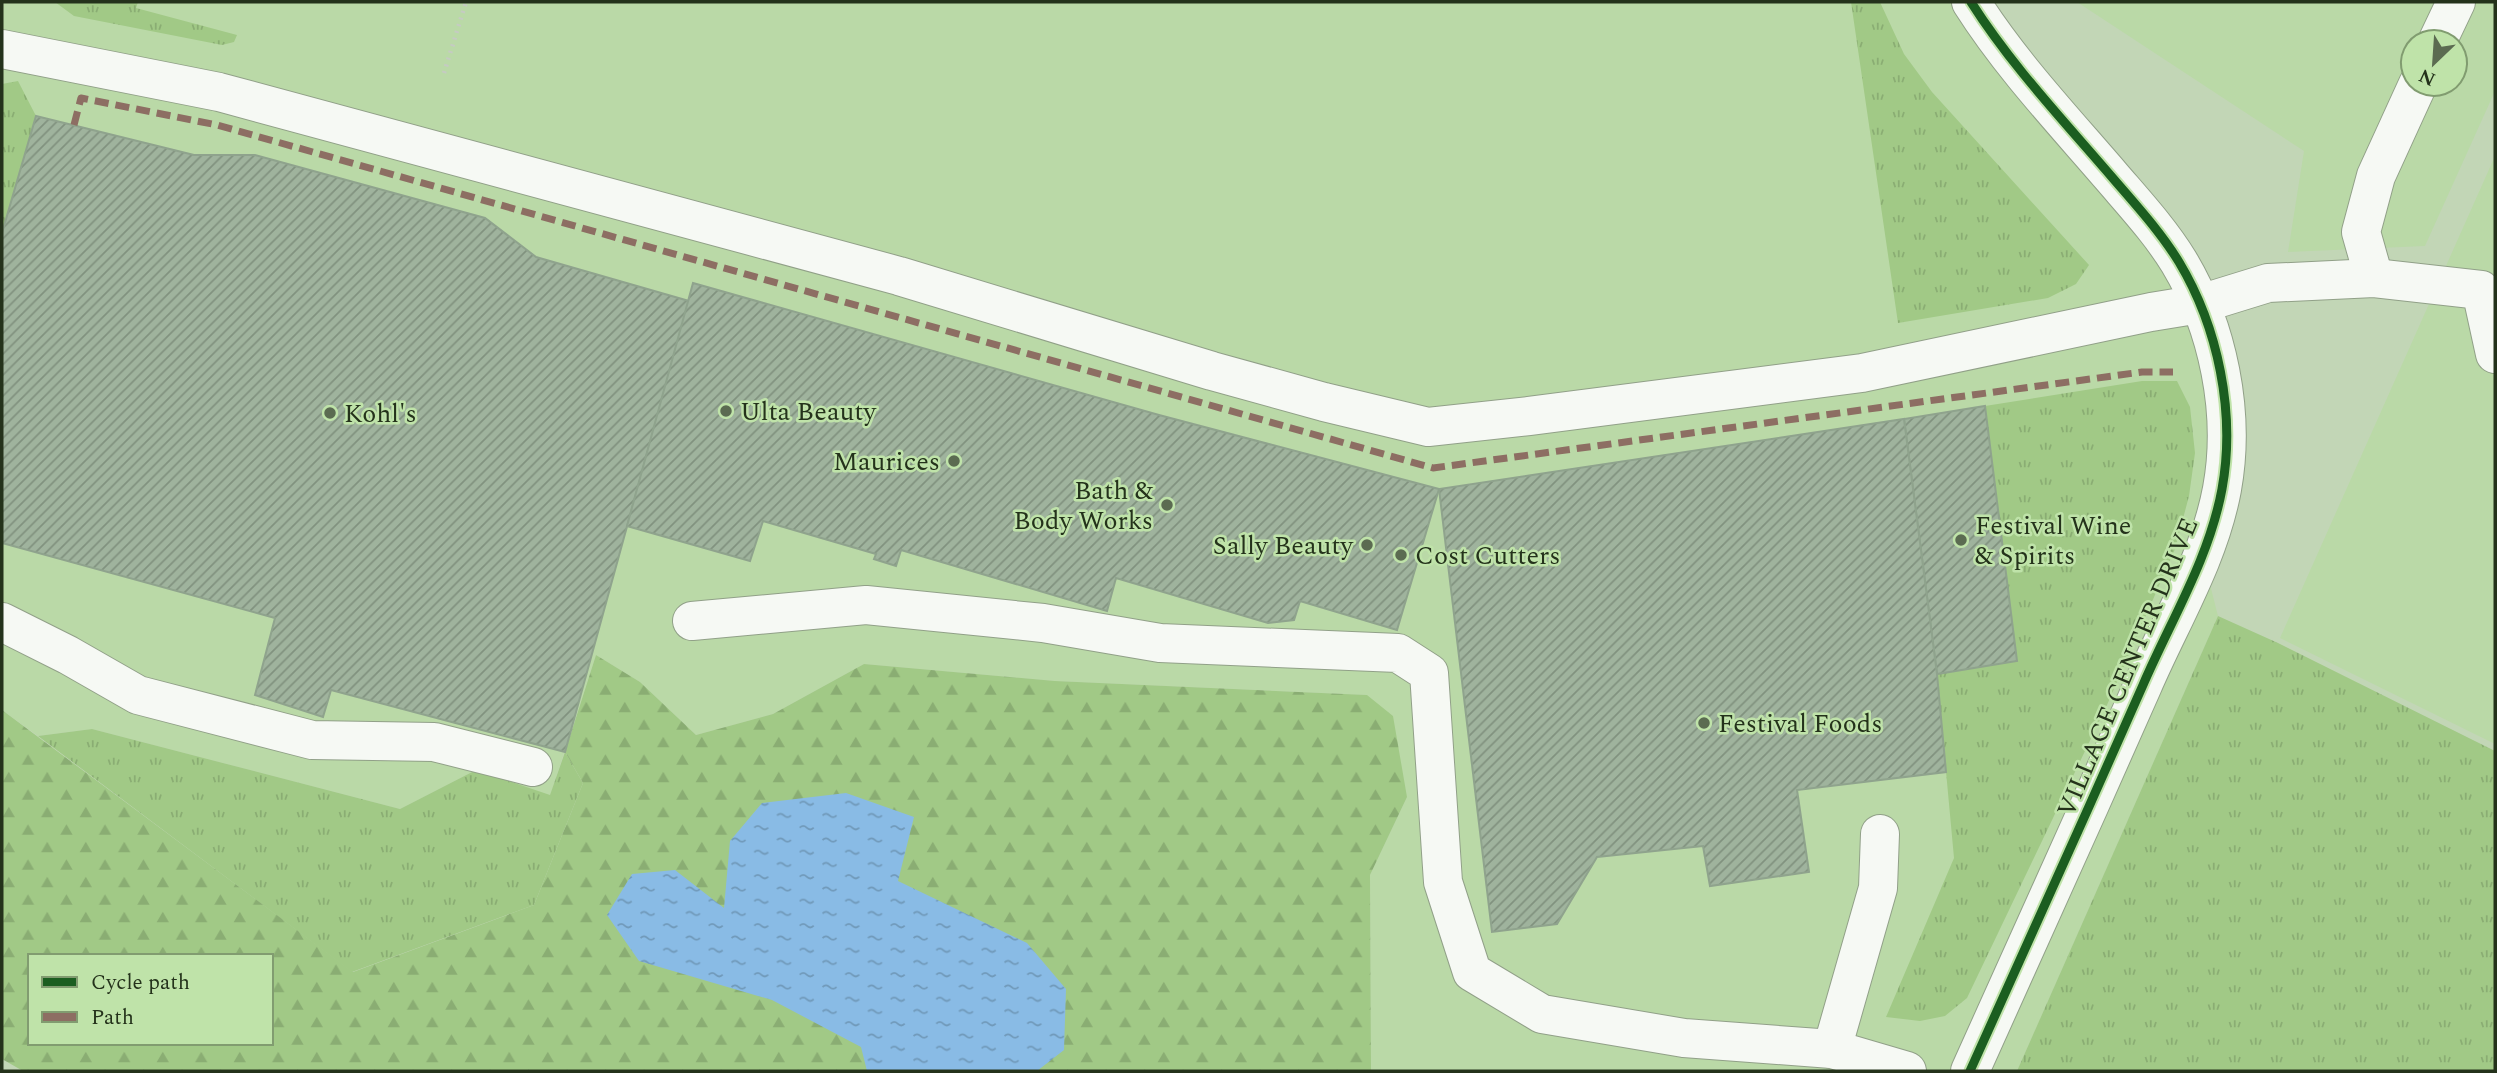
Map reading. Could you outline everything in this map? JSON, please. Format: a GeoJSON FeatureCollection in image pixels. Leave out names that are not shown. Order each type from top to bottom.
{"type":"FeatureCollection","features":[{"type":"Feature","properties":{"kind":"street","name":"VILLAGE CENTER DRIVE"},"geometry":{"type":"LineString","coordinates":[[1970,1071],[2212,533],[2222,487],[2226,441],[2224,394],[2217,360],[2200,304],[2179,262],[2152,224],[2011,60],[1971,2]]}},
{"type":"Feature","properties":{"kind":"street"},"geometry":{"type":"LineString","coordinates":[[2444,28],[2456,2]]}},
{"type":"Feature","properties":{"kind":"street"},"geometry":{"type":"LineString","coordinates":[[2,50],[219,92],[899,276],[1212,371],[1428,427],[1862,373],[2200,304],[2268,283],[2374,278],[2481,290],[2495,354]]}},
{"type":"Feature","properties":{"kind":"street"},"geometry":{"type":"LineString","coordinates":[[2374,278],[2361,232],[2376,176],[2412,98]]}},
{"type":"Feature","properties":{"kind":"street"},"geometry":{"type":"LineString","coordinates":[[692,621],[866,604],[1043,623],[1160,643],[1398,653],[1429,673],[1443,882],[1472,972],[1542,1014],[1684,1038],[1832,1049],[1908,1071]]}},
{"type":"Feature","properties":{"kind":"street"},"geometry":{"type":"LineString","coordinates":[[2,622],[68,655],[138,695],[312,740],[434,741],[533,767]]}},
{"type":"Feature","properties":{"kind":"street"},"geometry":{"type":"LineString","coordinates":[[1832,1049],[1878,888],[1880,834]]}},
{"type":"Feature","properties":{"kind":"path"},"geometry":{"type":"LineString","coordinates":[[444,73],[466,2]]}},
{"type":"Feature","properties":{"kind":"shaded area"},"geometry":{"type":"Polygon","coordinates":[[[2,2],[1971,2],[2152,224],[2215,348],[2203,557],[2218,616],[2017,1071],[1371,1070],[1370,875],[1407,797],[1367,695],[1055,681],[864,664],[773,714],[696,735],[640,682],[596,655],[550,796],[476,770],[400,809],[92,729],[38,736],[2,710],[2,2]]]}},
{"type":"Feature","properties":{"kind":"shaded area"},"geometry":{"type":"Polygon","coordinates":[[[2077,2],[2495,2],[2495,91],[2425,246],[2288,252],[2304,151],[2077,2]]]}},
{"type":"Feature","properties":{"kind":"shaded area"},"geometry":{"type":"Polygon","coordinates":[[[2495,156],[2495,744],[2280,638],[2495,156]]]}},
{"type":"Feature","properties":{"kind":"green space"},"geometry":{"type":"Polygon","coordinates":[[[55,2],[138,2],[136,8],[237,35],[234,42],[222,45],[74,16],[55,2]]]}},
{"type":"Feature","properties":{"kind":"green space"},"geometry":{"type":"Polygon","coordinates":[[[1851,2],[1880,2],[1904,54],[1932,92],[2089,265],[2076,284],[2048,298],[1898,323],[1851,2]]]}},
{"type":"Feature","properties":{"kind":"green space"},"geometry":{"type":"Polygon","coordinates":[[[18,81],[36,116],[2,233],[2,84],[18,81]]]}},
{"type":"Feature","properties":{"kind":"green space"},"geometry":{"type":"Polygon","coordinates":[[[2142,381],[2177,381],[2190,407],[2195,453],[2189,496],[2175,549],[2107,705],[1967,998],[1945,1016],[1920,1021],[1886,1017],[1954,858],[1937,674],[2017,661],[1985,406],[2142,381]]]}},
{"type":"Feature","properties":{"kind":"green space"},"geometry":{"type":"Polygon","coordinates":[[[2218,616],[2495,751],[2495,1071],[2017,1071],[2218,616]]]}},
{"type":"Feature","properties":{"kind":"green space"},"geometry":{"type":"Polygon","coordinates":[[[596,655],[640,682],[696,735],[773,714],[864,664],[1055,681],[1367,695],[1393,716],[1407,797],[1370,875],[1371,1071],[23,1071],[2,1059],[2,710],[353,972],[534,905],[583,783],[565,752],[596,655]]]}},
{"type":"Feature","properties":{"kind":"green space"},"geometry":{"type":"Polygon","coordinates":[[[92,729],[400,809],[476,770],[550,795],[565,752],[583,783],[534,905],[352,972],[38,736],[92,729]]]}},
{"type":"Feature","properties":{"kind":"water"},"geometry":{"type":"Polygon","coordinates":[[[846,793],[914,817],[898,881],[1027,943],[1066,989],[1064,1050],[1037,1071],[867,1071],[861,1047],[772,1000],[639,961],[607,915],[632,874],[675,870],[724,908],[730,841],[762,803],[846,793]]]}},
{"type":"Feature","properties":{"kind":"building","name":"Kohl's"},"geometry":{"type":"Polygon","coordinates":[[[36,116],[194,155],[255,155],[485,218],[536,257],[689,301],[565,752],[331,690],[323,717],[255,695],[275,618],[2,543],[2,233],[36,116]]]}},
{"type":"Feature","properties":{"kind":"building"},"geometry":{"type":"Polygon","coordinates":[[[693,283],[1159,415],[1439,489],[1397,630],[1300,601],[1294,620],[1268,623],[1116,578],[1107,611],[901,550],[896,566],[874,559],[876,554],[763,521],[750,561],[627,526],[693,283]]]}},
{"type":"Feature","properties":{"kind":"building","name":"Festival Wine & Spirits"},"geometry":{"type":"Polygon","coordinates":[[[1985,406],[2017,661],[1937,674],[1904,419],[1985,406]]]}},
{"type":"Feature","properties":{"kind":"building","name":"Festival Foods"},"geometry":{"type":"Polygon","coordinates":[[[1904,419],[1937,674],[1946,772],[1797,790],[1809,872],[1710,886],[1703,846],[1597,857],[1557,924],[1492,932],[1439,489],[1904,419]]]}},
{"type":"Feature","properties":{"kind":"marked path"},"geometry":{"type":"LineString","coordinates":[[74,125],[81,98],[217,125],[1433,468],[2142,372],[2173,372]]}},
{"type":"Feature","properties":{"kind":"cycle path"},"geometry":{"type":"LineString","coordinates":[[1970,1071],[2199,565],[2222,489],[2227,431],[2225,401],[2213,342],[2193,287],[2179,262],[2147,218],[2020,70],[1971,2]]}},
{"type":"Feature","properties":{"kind":"place","name":"Ulta Beauty"},"geometry":{"type":"Point","coordinates":[726,411]}},
{"type":"Feature","properties":{"kind":"place","name":"Kohl's"},"geometry":{"type":"Point","coordinates":[330,413]}},
{"type":"Feature","properties":{"kind":"place","name":"Maurices"},"geometry":{"type":"Point","coordinates":[954,461]}},
{"type":"Feature","properties":{"kind":"place","name":"Bath & Body Works"},"geometry":{"type":"Point","coordinates":[1167,505]}},
{"type":"Feature","properties":{"kind":"place","name":"Festival Wine & Spirits"},"geometry":{"type":"Point","coordinates":[1961,540]}},
{"type":"Feature","properties":{"kind":"place","name":"Sally Beauty"},"geometry":{"type":"Point","coordinates":[1367,545]}},
{"type":"Feature","properties":{"kind":"place","name":"Cost Cutters"},"geometry":{"type":"Point","coordinates":[1401,555]}},
{"type":"Feature","properties":{"kind":"place","name":"Festival Foods"},"geometry":{"type":"Point","coordinates":[1704,723]}}]}
